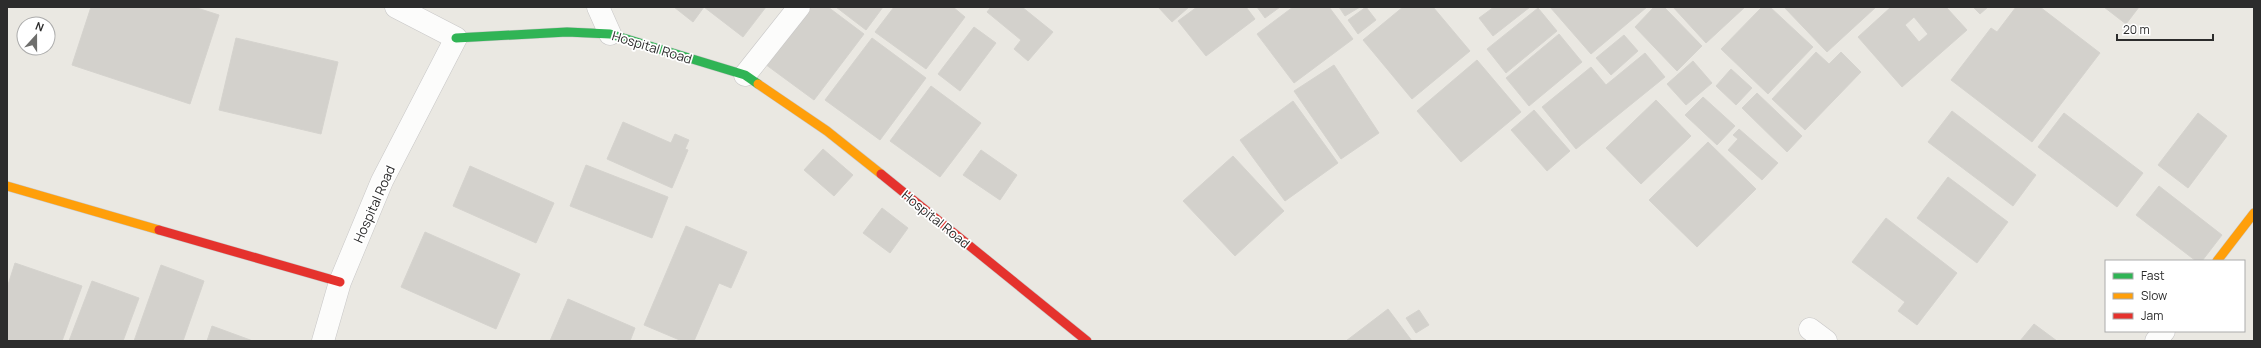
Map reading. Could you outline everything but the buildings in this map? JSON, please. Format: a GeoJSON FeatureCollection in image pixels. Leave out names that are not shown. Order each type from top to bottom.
{"type":"FeatureCollection","features":[{"type":"Feature","properties":{"kind":"street"},"geometry":{"type":"LineString","coordinates":[[396,7],[456,38]]}},
{"type":"Feature","properties":{"kind":"street"},"geometry":{"type":"LineString","coordinates":[[598,7],[610,34]]}},
{"type":"Feature","properties":{"kind":"street"},"geometry":{"type":"LineString","coordinates":[[745,75],[799,7]]}},
{"type":"Feature","properties":{"kind":"street","name":"Hospital Road"},"geometry":{"type":"LineString","coordinates":[[323,341],[340,282],[382,181],[456,38],[567,32],[610,34],[745,75],[827,131],[1087,341]]}},
{"type":"Feature","properties":{"kind":"street"},"geometry":{"type":"LineString","coordinates":[[7,186],[340,282]]}},
{"type":"Feature","properties":{"kind":"street"},"geometry":{"type":"LineString","coordinates":[[2218,260],[2254,213]]}},
{"type":"Feature","properties":{"kind":"street"},"geometry":{"type":"LineString","coordinates":[[2156,341],[2163,332]]}},
{"type":"Feature","properties":{"kind":"traffic: fast"},"geometry":{"type":"LineString","coordinates":[[456,38],[567,32],[610,34],[745,75],[758,84]]}},
{"type":"Feature","properties":{"kind":"traffic: slow"},"geometry":{"type":"LineString","coordinates":[[758,84],[827,131],[881,174]]}},
{"type":"Feature","properties":{"kind":"traffic: slow"},"geometry":{"type":"LineString","coordinates":[[7,186],[159,230]]}},
{"type":"Feature","properties":{"kind":"traffic: slow"},"geometry":{"type":"LineString","coordinates":[[2218,260],[2254,213]]}},
{"type":"Feature","properties":{"kind":"traffic: jam"},"geometry":{"type":"LineString","coordinates":[[881,174],[1087,341]]}},
{"type":"Feature","properties":{"kind":"traffic: jam"},"geometry":{"type":"LineString","coordinates":[[159,230],[340,282]]}}]}
